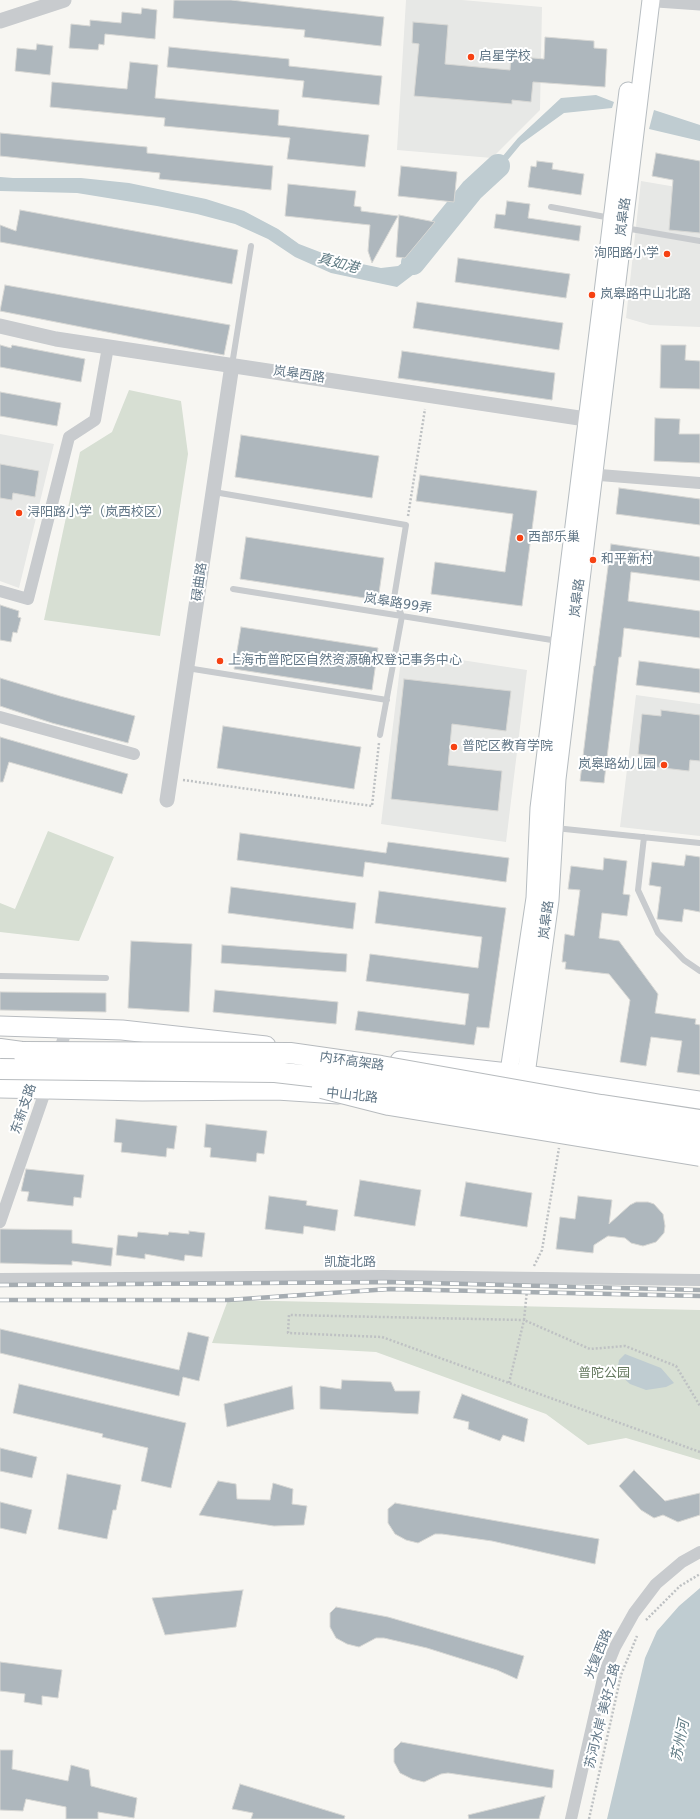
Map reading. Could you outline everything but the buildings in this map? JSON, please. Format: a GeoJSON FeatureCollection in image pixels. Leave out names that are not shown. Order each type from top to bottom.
{"type":"FeatureCollection","features":[{"type":"Feature","properties":{"kind":"highway","name":"内环高架路"},"geometry":{"type":"LineString","coordinates":[[0,1051],[290,1053],[381,1066],[601,1106],[700,1120]]}},
{"type":"Feature","properties":{"kind":"highway","name":"内环高架路"},"geometry":{"type":"LineString","coordinates":[[0,1070],[275,1072],[387,1085],[608,1124],[700,1138]]}},
{"type":"Feature","properties":{"kind":"highway"},"geometry":{"type":"LineString","coordinates":[[275,1072],[322,1088],[389,1105],[700,1156]]}},
{"type":"Feature","properties":{"kind":"main road","name":"岚皋路"},"geometry":{"type":"LineString","coordinates":[[518,1074],[534,898],[539,808],[560,642],[593,420],[617,223],[640,0]]}},
{"type":"Feature","properties":{"kind":"main road","name":"岚皋路"},"geometry":{"type":"LineString","coordinates":[[617,223],[651,0]]}},
{"type":"Feature","properties":{"kind":"main road","name":"岚皋路"},"geometry":{"type":"LineString","coordinates":[[510,1122],[550,900],[557,779],[586,474]]}},
{"type":"Feature","properties":{"kind":"main road"},"geometry":{"type":"LineString","coordinates":[[0,1026],[130,1030],[518,1074],[700,1101]]}},
{"type":"Feature","properties":{"kind":"main road","name":"中山北路"},"geometry":{"type":"LineString","coordinates":[[0,1088],[142,1091],[277,1090],[325,1092],[377,1097],[510,1122],[700,1152]]}},
{"type":"Feature","properties":{"kind":"street"},"geometry":{"type":"LineString","coordinates":[[0,22],[64,0]]}},
{"type":"Feature","properties":{"kind":"street"},"geometry":{"type":"LineString","coordinates":[[657,0],[700,3]]}},
{"type":"Feature","properties":{"kind":"street","name":"岚皋西路"},"geometry":{"type":"LineString","coordinates":[[0,326],[44,337],[593,420]]}},
{"type":"Feature","properties":{"kind":"street"},"geometry":{"type":"LineString","coordinates":[[0,591],[28,599],[69,437],[94,420],[108,347]]}},
{"type":"Feature","properties":{"kind":"street","name":"碌曲路"},"geometry":{"type":"LineString","coordinates":[[168,800],[232,365]]}},
{"type":"Feature","properties":{"kind":"street"},"geometry":{"type":"LineString","coordinates":[[586,474],[700,483]]}},
{"type":"Feature","properties":{"kind":"street"},"geometry":{"type":"LineString","coordinates":[[0,717],[134,754]]}},
{"type":"Feature","properties":{"kind":"street","name":"东新支路"},"geometry":{"type":"LineString","coordinates":[[0,1222],[67,1028]]}},
{"type":"Feature","properties":{"kind":"street","name":"凯旋北路"},"geometry":{"type":"LineString","coordinates":[[0,1279],[383,1276],[700,1280]]}},
{"type":"Feature","properties":{"kind":"street","name":"光复西路"},"geometry":{"type":"LineString","coordinates":[[571,1819],[604,1674],[615,1647],[634,1613],[656,1584],[682,1562],[700,1552]]}},
{"type":"Feature","properties":{"kind":"lane"},"geometry":{"type":"LineString","coordinates":[[551,207],[700,241]]}},
{"type":"Feature","properties":{"kind":"lane"},"geometry":{"type":"LineString","coordinates":[[232,365],[251,246]]}},
{"type":"Feature","properties":{"kind":"lane"},"geometry":{"type":"LineString","coordinates":[[213,492],[406,525],[394,598],[402,616],[380,735]]}},
{"type":"Feature","properties":{"kind":"lane","name":"岚皋路99弄"},"geometry":{"type":"LineString","coordinates":[[233,589],[560,642]]}},
{"type":"Feature","properties":{"kind":"lane"},"geometry":{"type":"LineString","coordinates":[[187,668],[387,700]]}},
{"type":"Feature","properties":{"kind":"lane"},"geometry":{"type":"LineString","coordinates":[[555,828],[700,843]]}},
{"type":"Feature","properties":{"kind":"lane"},"geometry":{"type":"LineString","coordinates":[[644,837],[638,890],[658,933],[684,960],[700,971]]}},
{"type":"Feature","properties":{"kind":"lane"},"geometry":{"type":"LineString","coordinates":[[0,976],[106,978]]}},
{"type":"Feature","properties":{"kind":"path"},"geometry":{"type":"LineString","coordinates":[[406,525],[427,394]]}},
{"type":"Feature","properties":{"kind":"path"},"geometry":{"type":"LineString","coordinates":[[171,778],[372,806],[380,735]]}},
{"type":"Feature","properties":{"kind":"path"},"geometry":{"type":"LineString","coordinates":[[509,1383],[524,1320],[290,1315],[288,1333],[382,1337],[509,1383],[700,1452]]}},
{"type":"Feature","properties":{"kind":"path"},"geometry":{"type":"LineString","coordinates":[[642,1624],[680,1586],[700,1574]]}},
{"type":"Feature","properties":{"kind":"path","name":"苏河水岸 美好之路"},"geometry":{"type":"LineString","coordinates":[[589,1819],[621,1675],[639,1631]]}},
{"type":"Feature","properties":{"kind":"shaded area","name":"启星学校"},"geometry":{"type":"Polygon","coordinates":[[[406,0],[462,0],[542,7],[540,110],[492,158],[397,150],[406,0]]]}},
{"type":"Feature","properties":{"kind":"shaded area","name":"洵阳路小学"},"geometry":{"type":"Polygon","coordinates":[[[641,181],[700,191],[700,327],[650,325],[626,318],[641,181]]]}},
{"type":"Feature","properties":{"kind":"shaded area","name":"浔阳路小学（岚西校区）"},"geometry":{"type":"Polygon","coordinates":[[[0,434],[54,444],[19,588],[0,581],[0,434]]]}},
{"type":"Feature","properties":{"kind":"shaded area","name":"普陀区教育学院"},"geometry":{"type":"Polygon","coordinates":[[[402,651],[527,670],[506,842],[381,824],[402,651]]]}},
{"type":"Feature","properties":{"kind":"shaded area","name":"岚皋路幼儿园"},"geometry":{"type":"Polygon","coordinates":[[[636,695],[700,704],[700,836],[620,827],[636,695]]]}},
{"type":"Feature","properties":{"kind":"green space"},"geometry":{"type":"Polygon","coordinates":[[[129,390],[181,401],[188,454],[160,636],[44,620],[80,452],[112,432],[129,390]]]}},
{"type":"Feature","properties":{"kind":"green space"},"geometry":{"type":"Polygon","coordinates":[[[48,831],[114,857],[79,941],[0,932],[0,903],[15,909],[48,831]]]}},
{"type":"Feature","properties":{"kind":"green space","name":"普陀公园"},"geometry":{"type":"Polygon","coordinates":[[[228,1300],[700,1310],[700,1460],[626,1438],[588,1445],[546,1414],[376,1352],[212,1343],[228,1300]]]}},
{"type":"Feature","properties":{"kind":"water"},"geometry":{"type":"Polygon","coordinates":[[[596,95],[614,102],[612,108],[564,113],[521,144],[471,204],[440,247],[418,271],[397,287],[331,273],[295,257],[268,239],[235,224],[197,214],[77,193],[0,191],[0,177],[81,178],[129,183],[206,199],[244,211],[278,229],[299,244],[338,259],[381,268],[398,266],[433,239],[518,138],[561,98],[596,95]]]}},
{"type":"Feature","properties":{"kind":"water"},"geometry":{"type":"Polygon","coordinates":[[[654,110],[700,125],[700,141],[649,129],[654,110]]]}},
{"type":"Feature","properties":{"kind":"water"},"geometry":{"type":"Polygon","coordinates":[[[625,1354],[661,1368],[674,1383],[666,1387],[646,1390],[630,1384],[617,1372],[619,1360],[625,1354]]]}},
{"type":"Feature","properties":{"kind":"water","name":"苏州河"},"geometry":{"type":"Polygon","coordinates":[[[700,1588],[700,1819],[607,1819],[645,1658],[657,1631],[679,1606],[700,1588]]]}},
{"type":"Feature","properties":{"kind":"waterway","name":"真如港"},"geometry":{"type":"LineString","coordinates":[[413,263],[472,190],[498,166]]}},
{"type":"Feature","properties":{"kind":"railway"},"geometry":{"type":"LineString","coordinates":[[0,1285],[389,1282],[700,1290]]}},
{"type":"Feature","properties":{"kind":"railway"},"geometry":{"type":"LineString","coordinates":[[0,1300],[228,1300],[390,1289],[700,1296]]}},
{"type":"Feature","properties":{"kind":"place","name":"启星学校"},"geometry":{"type":"Point","coordinates":[471,57]}},
{"type":"Feature","properties":{"kind":"place","name":"洵阳路小学"},"geometry":{"type":"Point","coordinates":[667,254]}},
{"type":"Feature","properties":{"kind":"place","name":"岚皋路中山北路"},"geometry":{"type":"Point","coordinates":[592,295]}},
{"type":"Feature","properties":{"kind":"place","name":"浔阳路小学（岚西校区）"},"geometry":{"type":"Point","coordinates":[19,513]}},
{"type":"Feature","properties":{"kind":"place","name":"西部乐巢"},"geometry":{"type":"Point","coordinates":[520,538]}},
{"type":"Feature","properties":{"kind":"place","name":"和平新村"},"geometry":{"type":"Point","coordinates":[593,560]}},
{"type":"Feature","properties":{"kind":"place","name":"上海市普陀区自然资源确权登记事务中心"},"geometry":{"type":"Point","coordinates":[220,661]}},
{"type":"Feature","properties":{"kind":"place","name":"普陀区教育学院"},"geometry":{"type":"Point","coordinates":[454,747]}},
{"type":"Feature","properties":{"kind":"place","name":"岚皋路幼儿园"},"geometry":{"type":"Point","coordinates":[664,765]}}]}
